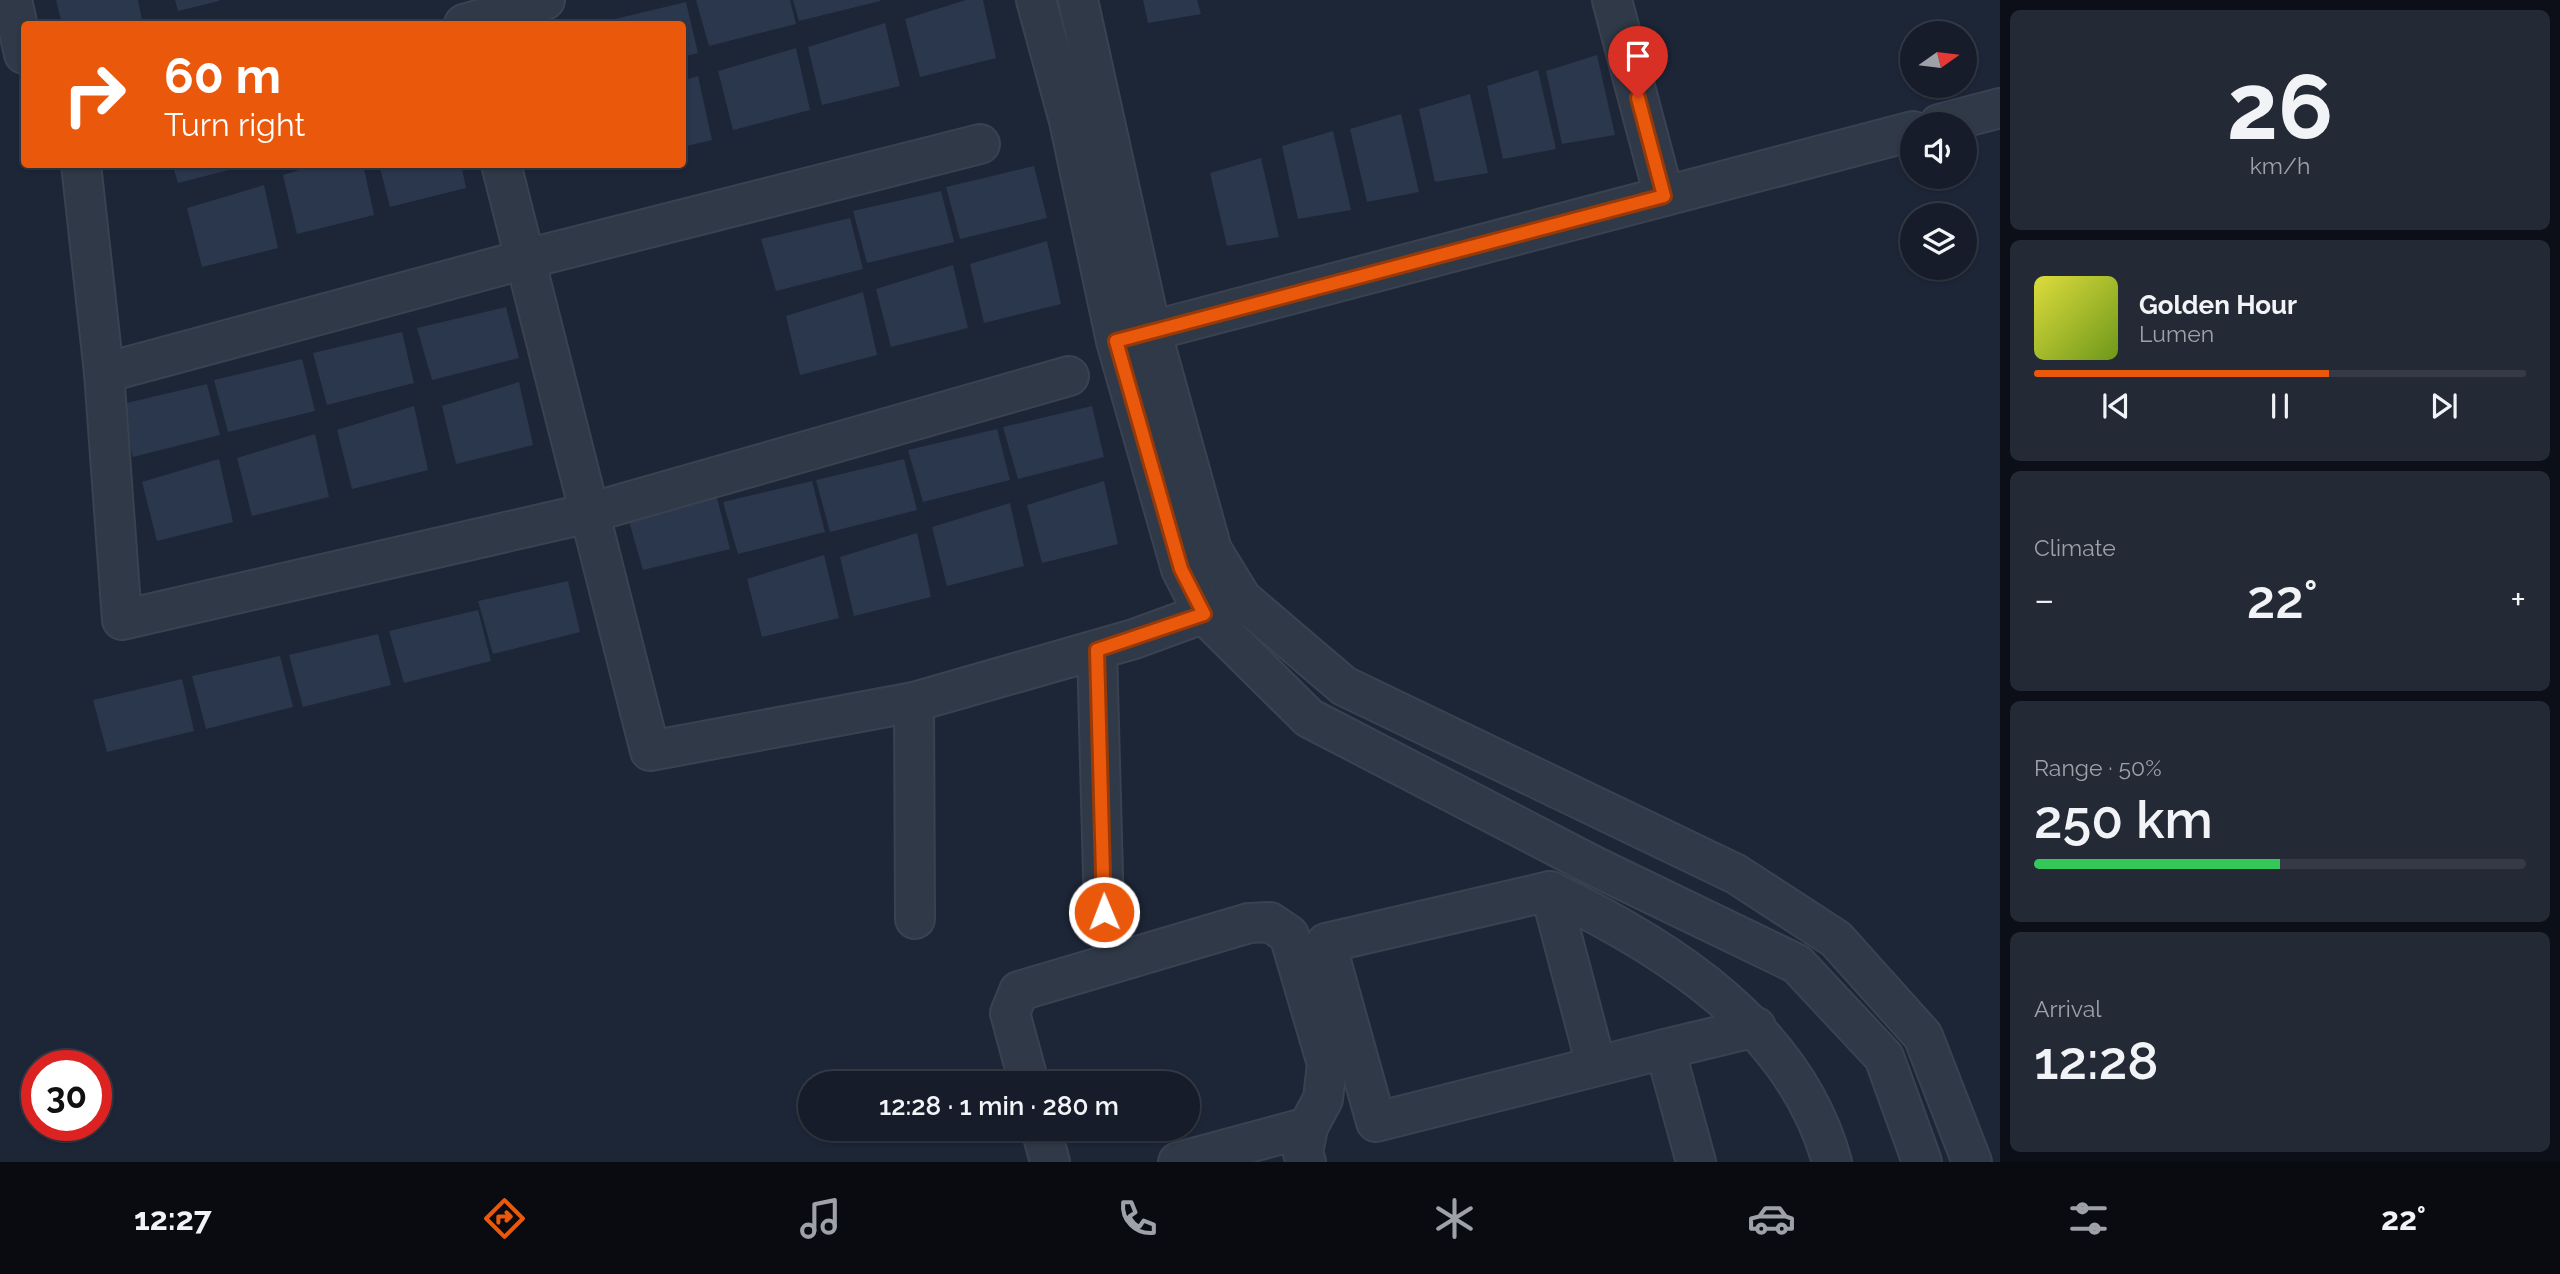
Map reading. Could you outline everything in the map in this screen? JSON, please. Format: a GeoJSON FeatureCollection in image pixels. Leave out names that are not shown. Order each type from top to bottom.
{"type":"FeatureCollection","features":[{"type":"Feature","properties":{"kind":"street"},"geometry":{"type":"LineString","coordinates":[[12,0],[21,40]]}},
{"type":"Feature","properties":{"kind":"street"},"geometry":{"type":"LineString","coordinates":[[472,21],[545,0]]}},
{"type":"Feature","properties":{"kind":"street"},"geometry":{"type":"LineString","coordinates":[[1036,0],[1133,335],[1212,550],[1242,599],[1344,686],[1736,874],[1836,939],[1923,1036],[1972,1162]]}},
{"type":"Feature","properties":{"kind":"street"},"geometry":{"type":"LineString","coordinates":[[1078,0],[1133,335],[1181,569],[1204,614],[1309,718],[1594,866],[1797,964],[1884,1056],[1922,1162]]}},
{"type":"Feature","properties":{"kind":"street"},"geometry":{"type":"LineString","coordinates":[[1612,0],[1664,196]]}},
{"type":"Feature","properties":{"kind":"street"},"geometry":{"type":"LineString","coordinates":[[1977,114],[2000,108]]}},
{"type":"Feature","properties":{"kind":"street"},"geometry":{"type":"LineString","coordinates":[[1133,335],[1900,134]]}},
{"type":"Feature","properties":{"kind":"street"},"geometry":{"type":"LineString","coordinates":[[104,373],[526,260],[980,144]]}},
{"type":"Feature","properties":{"kind":"street"},"geometry":{"type":"LineString","coordinates":[[81,168],[104,373],[122,621],[589,513],[1069,376]]}},
{"type":"Feature","properties":{"kind":"street"},"geometry":{"type":"LineString","coordinates":[[502,168],[650,751],[914,702],[1097,650],[1242,599]]}},
{"type":"Feature","properties":{"kind":"street"},"geometry":{"type":"LineString","coordinates":[[1097,650],[1104,912]]}},
{"type":"Feature","properties":{"kind":"street"},"geometry":{"type":"LineString","coordinates":[[914,702],[915,919]]}},
{"type":"Feature","properties":{"kind":"street"},"geometry":{"type":"LineString","coordinates":[[1550,891],[1596,1065]]}},
{"type":"Feature","properties":{"kind":"street"},"geometry":{"type":"LineString","coordinates":[[1756,1027],[1376,1122],[1326,943],[1550,891],[1656,949],[1756,1027],[1781,1056],[1808,1097],[1832,1162]]}},
{"type":"Feature","properties":{"kind":"street"},"geometry":{"type":"LineString","coordinates":[[1026,1071],[1010,1013],[1019,991],[1249,923],[1270,922],[1289,935],[1327,1065],[1323,1099],[1307,1144],[1178,1162]]}},
{"type":"Feature","properties":{"kind":"street"},"geometry":{"type":"LineString","coordinates":[[1665,1049],[1696,1162]]}},
{"type":"Feature","properties":{"kind":"street"},"geometry":{"type":"LineString","coordinates":[[1044,1141],[1050,1162]]}},
{"type":"Feature","properties":{"kind":"building"},"geometry":{"type":"Polygon","coordinates":[[[56,0],[138,0],[142,20],[138,21],[61,21],[56,0]]]}},
{"type":"Feature","properties":{"kind":"building"},"geometry":{"type":"Polygon","coordinates":[[[175,0],[219,0],[219,1],[178,11],[175,0]]]}},
{"type":"Feature","properties":{"kind":"building"},"geometry":{"type":"Polygon","coordinates":[[[696,0],[790,0],[796,24],[709,46],[696,0]]]}},
{"type":"Feature","properties":{"kind":"building"},"geometry":{"type":"Polygon","coordinates":[[[793,0],[880,0],[880,1],[799,21],[793,0]]]}},
{"type":"Feature","properties":{"kind":"building"},"geometry":{"type":"Polygon","coordinates":[[[966,0],[983,0],[996,58],[920,77],[905,19],[966,0]]]}},
{"type":"Feature","properties":{"kind":"building"},"geometry":{"type":"Polygon","coordinates":[[[1143,0],[1197,0],[1201,14],[1148,23],[1143,0]]]}},
{"type":"Feature","properties":{"kind":"building"},"geometry":{"type":"Polygon","coordinates":[[[686,2],[698,53],[686,56],[686,21],[607,21],[686,2]]]}},
{"type":"Feature","properties":{"kind":"building"},"geometry":{"type":"Polygon","coordinates":[[[885,23],[900,86],[822,105],[808,47],[885,23]]]}},
{"type":"Feature","properties":{"kind":"building"},"geometry":{"type":"Polygon","coordinates":[[[796,48],[810,110],[733,130],[718,71],[796,48]]]}},
{"type":"Feature","properties":{"kind":"building"},"geometry":{"type":"Polygon","coordinates":[[[1597,55],[1615,135],[1562,144],[1546,71],[1597,55]]]}},
{"type":"Feature","properties":{"kind":"building"},"geometry":{"type":"Polygon","coordinates":[[[1538,70],[1556,149],[1503,159],[1487,86],[1538,70]]]}},
{"type":"Feature","properties":{"kind":"building"},"geometry":{"type":"Polygon","coordinates":[[[698,76],[712,140],[686,146],[686,80],[698,76]]]}},
{"type":"Feature","properties":{"kind":"building"},"geometry":{"type":"Polygon","coordinates":[[[1470,94],[1488,173],[1435,182],[1419,109],[1470,94]]]}},
{"type":"Feature","properties":{"kind":"building"},"geometry":{"type":"Polygon","coordinates":[[[1401,114],[1419,192],[1367,202],[1350,129],[1401,114]]]}},
{"type":"Feature","properties":{"kind":"building"},"geometry":{"type":"Polygon","coordinates":[[[1333,131],[1351,210],[1298,219],[1282,146],[1333,131]]]}},
{"type":"Feature","properties":{"kind":"building"},"geometry":{"type":"Polygon","coordinates":[[[1261,158],[1279,237],[1227,246],[1210,173],[1261,158]]]}},
{"type":"Feature","properties":{"kind":"building"},"geometry":{"type":"Polygon","coordinates":[[[1034,166],[1047,218],[960,239],[946,187],[1034,166]]]}},
{"type":"Feature","properties":{"kind":"building"},"geometry":{"type":"Polygon","coordinates":[[[173,168],[236,168],[178,183],[173,168]]]}},
{"type":"Feature","properties":{"kind":"building"},"geometry":{"type":"Polygon","coordinates":[[[305,168],[364,168],[374,215],[297,234],[283,175],[305,168]]]}},
{"type":"Feature","properties":{"kind":"building"},"geometry":{"type":"Polygon","coordinates":[[[380,168],[462,168],[466,188],[390,207],[380,168]]]}},
{"type":"Feature","properties":{"kind":"building"},"geometry":{"type":"Polygon","coordinates":[[[264,185],[278,248],[202,267],[187,208],[264,185]]]}},
{"type":"Feature","properties":{"kind":"building"},"geometry":{"type":"Polygon","coordinates":[[[941,191],[954,242],[867,263],[853,211],[941,191]]]}},
{"type":"Feature","properties":{"kind":"building"},"geometry":{"type":"Polygon","coordinates":[[[850,218],[863,269],[776,291],[761,239],[850,218]]]}},
{"type":"Feature","properties":{"kind":"building"},"geometry":{"type":"Polygon","coordinates":[[[1047,241],[1061,304],[984,323],[970,264],[1047,241]]]}},
{"type":"Feature","properties":{"kind":"building"},"geometry":{"type":"Polygon","coordinates":[[[953,265],[968,328],[891,347],[876,289],[953,265]]]}},
{"type":"Feature","properties":{"kind":"building"},"geometry":{"type":"Polygon","coordinates":[[[863,292],[877,355],[800,375],[786,316],[863,292]]]}},
{"type":"Feature","properties":{"kind":"building"},"geometry":{"type":"Polygon","coordinates":[[[506,307],[519,358],[432,380],[417,328],[506,307]]]}},
{"type":"Feature","properties":{"kind":"building"},"geometry":{"type":"Polygon","coordinates":[[[402,332],[414,383],[327,405],[313,353],[402,332]]]}},
{"type":"Feature","properties":{"kind":"building"},"geometry":{"type":"Polygon","coordinates":[[[302,359],[315,411],[228,432],[214,380],[302,359]]]}},
{"type":"Feature","properties":{"kind":"building"},"geometry":{"type":"Polygon","coordinates":[[[519,382],[533,445],[456,464],[442,406],[519,382]]]}},
{"type":"Feature","properties":{"kind":"building"},"geometry":{"type":"Polygon","coordinates":[[[207,384],[220,435],[133,457],[118,405],[207,384]]]}},
{"type":"Feature","properties":{"kind":"building"},"geometry":{"type":"Polygon","coordinates":[[[414,406],[428,470],[352,489],[337,430],[414,406]]]}},
{"type":"Feature","properties":{"kind":"building"},"geometry":{"type":"Polygon","coordinates":[[[1092,406],[1104,457],[1018,479],[1003,427],[1092,406]]]}},
{"type":"Feature","properties":{"kind":"building"},"geometry":{"type":"Polygon","coordinates":[[[997,429],[1010,480],[923,502],[908,450],[997,429]]]}},
{"type":"Feature","properties":{"kind":"building"},"geometry":{"type":"Polygon","coordinates":[[[315,434],[329,497],[252,516],[237,458],[315,434]]]}},
{"type":"Feature","properties":{"kind":"building"},"geometry":{"type":"Polygon","coordinates":[[[219,459],[233,522],[157,541],[142,482],[219,459]]]}},
{"type":"Feature","properties":{"kind":"building"},"geometry":{"type":"Polygon","coordinates":[[[904,459],[917,510],[830,532],[816,480],[904,459]]]}},
{"type":"Feature","properties":{"kind":"building"},"geometry":{"type":"Polygon","coordinates":[[[812,481],[825,532],[738,554],[723,502],[812,481]]]}},
{"type":"Feature","properties":{"kind":"building"},"geometry":{"type":"Polygon","coordinates":[[[1104,481],[1118,544],[1042,563],[1027,505],[1104,481]]]}},
{"type":"Feature","properties":{"kind":"building"},"geometry":{"type":"Polygon","coordinates":[[[717,498],[730,549],[643,570],[628,518],[717,498]]]}},
{"type":"Feature","properties":{"kind":"building"},"geometry":{"type":"Polygon","coordinates":[[[1010,503],[1024,566],[947,586],[932,527],[1010,503]]]}},
{"type":"Feature","properties":{"kind":"building"},"geometry":{"type":"Polygon","coordinates":[[[917,533],[931,597],[854,616],[840,557],[917,533]]]}},
{"type":"Feature","properties":{"kind":"building"},"geometry":{"type":"Polygon","coordinates":[[[824,555],[839,618],[762,637],[747,579],[824,555]]]}},
{"type":"Feature","properties":{"kind":"building"},"geometry":{"type":"Polygon","coordinates":[[[568,581],[580,632],[493,654],[478,601],[568,581]]]}},
{"type":"Feature","properties":{"kind":"building"},"geometry":{"type":"Polygon","coordinates":[[[478,610],[491,661],[404,683],[389,631],[478,610]]]}},
{"type":"Feature","properties":{"kind":"building"},"geometry":{"type":"Polygon","coordinates":[[[378,634],[391,685],[303,707],[289,655],[378,634]]]}},
{"type":"Feature","properties":{"kind":"building"},"geometry":{"type":"Polygon","coordinates":[[[280,656],[293,707],[206,729],[192,676],[280,656]]]}},
{"type":"Feature","properties":{"kind":"building"},"geometry":{"type":"Polygon","coordinates":[[[182,679],[194,731],[107,752],[93,700],[182,679]]]}},
{"type":"Feature","properties":{"kind":"route"},"geometry":{"type":"LineString","coordinates":[[1104,912],[1097,650],[1204,614],[1181,569],[1116,341],[1664,196],[1638,98]]}}]}
